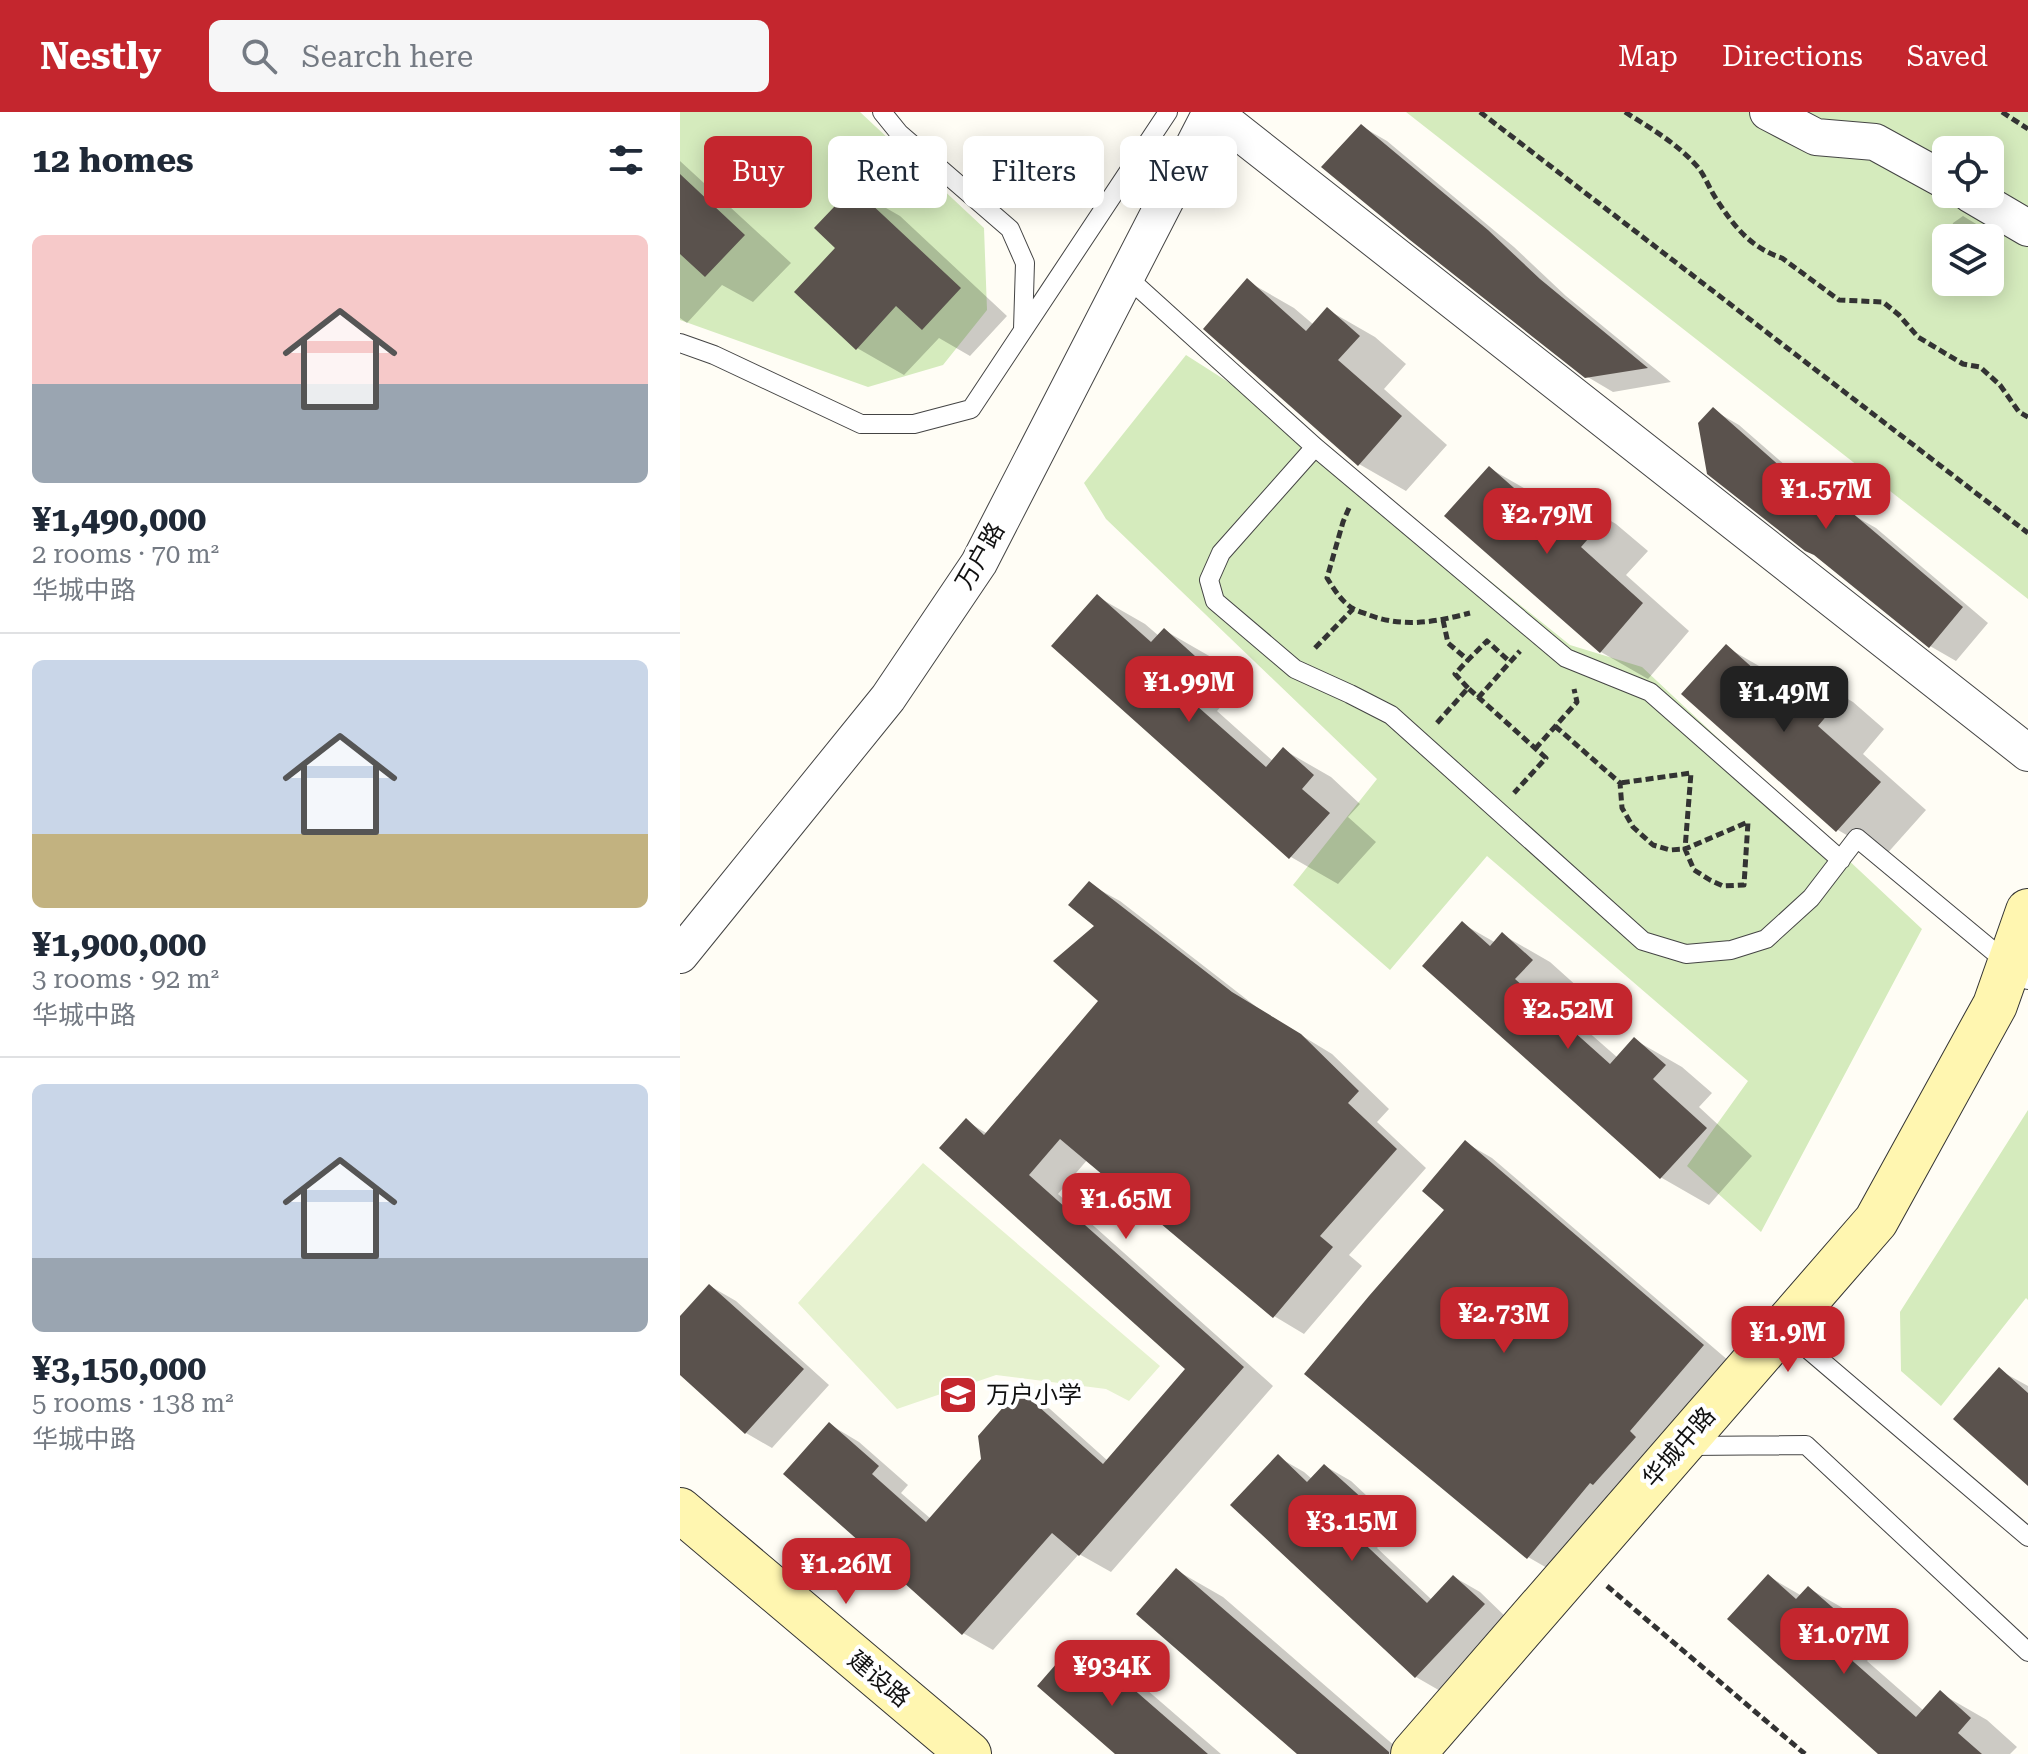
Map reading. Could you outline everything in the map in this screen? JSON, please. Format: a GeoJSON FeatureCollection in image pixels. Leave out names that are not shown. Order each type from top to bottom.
{"type":"FeatureCollection","features":[{"type":"Feature","properties":{"kind":"street","name":"万户路"},"geometry":{"type":"LineString","coordinates":[[680,955],[888,698],[979,563],[1212,112]]}},
{"type":"Feature","properties":{"kind":"street"},"geometry":{"type":"LineString","coordinates":[[1212,112],[2028,753]]}},
{"type":"Feature","properties":{"kind":"street"},"geometry":{"type":"LineString","coordinates":[[1768,112],[1816,137],[1875,142],[1932,173]]}},
{"type":"Feature","properties":{"kind":"street"},"geometry":{"type":"LineString","coordinates":[[1994,208],[2028,228]]}},
{"type":"Feature","properties":{"kind":"street","name":"华城中路"},"geometry":{"type":"LineString","coordinates":[[1413,1754],[1876,1221],[1995,1005],[2019,972],[2028,911]]}},
{"type":"Feature","properties":{"kind":"street","name":"建设路"},"geometry":{"type":"LineString","coordinates":[[680,1510],[969,1754]]}},
{"type":"Feature","properties":{"kind":"lane"},"geometry":{"type":"LineString","coordinates":[[882,112],[899,133],[1010,229],[1025,263],[1023,329]]}},
{"type":"Feature","properties":{"kind":"lane"},"geometry":{"type":"LineString","coordinates":[[680,343],[714,355],[861,424],[914,424],[971,409],[1168,112]]}},
{"type":"Feature","properties":{"kind":"lane"},"geometry":{"type":"LineString","coordinates":[[1127,277],[1315,447],[1566,658],[1650,692],[1841,860]]}},
{"type":"Feature","properties":{"kind":"lane"},"geometry":{"type":"LineString","coordinates":[[1315,447],[1221,553],[1209,580],[1215,601],[1295,669],[1391,715],[1643,941],[1686,954],[1731,950],[1766,939],[1811,898],[1857,838],[2019,972]]}},
{"type":"Feature","properties":{"kind":"lane"},"geometry":{"type":"LineString","coordinates":[[1783,1328],[2028,1537]]}},
{"type":"Feature","properties":{"kind":"lane"},"geometry":{"type":"LineString","coordinates":[[1681,1446],[1806,1445],[2028,1652]]}},
{"type":"Feature","properties":{"kind":"path"},"geometry":{"type":"LineString","coordinates":[[1480,112],[2028,533]]}},
{"type":"Feature","properties":{"kind":"path"},"geometry":{"type":"LineString","coordinates":[[1625,112],[1668,139],[1697,166],[1715,198],[1747,240],[1782,258],[1839,300],[1883,302],[1918,337],[1963,364],[1980,367],[2000,385],[2019,412],[2028,417]]}},
{"type":"Feature","properties":{"kind":"path"},"geometry":{"type":"LineString","coordinates":[[2002,112],[2028,129]]}},
{"type":"Feature","properties":{"kind":"path"},"geometry":{"type":"LineString","coordinates":[[1360,485],[1343,522],[1327,578],[1353,609],[1403,624],[1443,620],[1502,605]]}},
{"type":"Feature","properties":{"kind":"path"},"geometry":{"type":"LineString","coordinates":[[1295,669],[1353,609]]}},
{"type":"Feature","properties":{"kind":"path"},"geometry":{"type":"LineString","coordinates":[[1443,620],[1448,643],[1468,660]]}},
{"type":"Feature","properties":{"kind":"path"},"geometry":{"type":"LineString","coordinates":[[1497,811],[1546,758],[1455,674],[1487,641],[1509,662]]}},
{"type":"Feature","properties":{"kind":"path"},"geometry":{"type":"LineString","coordinates":[[1478,698],[1518,651],[1566,658],[1577,702],[1535,749]]}},
{"type":"Feature","properties":{"kind":"path"},"geometry":{"type":"LineString","coordinates":[[1420,741],[1468,688]]}},
{"type":"Feature","properties":{"kind":"path"},"geometry":{"type":"LineString","coordinates":[[1555,726],[1620,783],[1622,808],[1633,827],[1653,845],[1670,850],[1685,849],[1748,822],[1744,885],[1723,886],[1694,870],[1685,849],[1691,773],[1620,783]]}},
{"type":"Feature","properties":{"kind":"path"},"geometry":{"type":"LineString","coordinates":[[1579,1563],[1805,1754]]}},
{"type":"Feature","properties":{"kind":"green space"},"geometry":{"type":"Polygon","coordinates":[[[680,112],[860,112],[886,136],[828,136],[828,208],[947,208],[947,193],[984,228],[987,310],[943,365],[868,387],[680,320],[680,112]]]}},
{"type":"Feature","properties":{"kind":"green space"},"geometry":{"type":"Polygon","coordinates":[[[1406,112],[2028,112],[2028,599],[1406,112]]]}},
{"type":"Feature","properties":{"kind":"green space"},"geometry":{"type":"Polygon","coordinates":[[[1186,355],[1300,428],[1570,645],[1642,667],[1922,929],[1761,1232],[1687,1166],[1748,1081],[1487,856],[1390,970],[1293,885],[1377,779],[1106,519],[1084,483],[1186,355]]]}},
{"type":"Feature","properties":{"kind":"green space"},"geometry":{"type":"Polygon","coordinates":[[[2028,1110],[2028,1300],[2026,1298],[1941,1406],[1901,1371],[1900,1312],[2028,1110]]]}},
{"type":"Feature","properties":{"kind":"green space"},"geometry":{"type":"Polygon","coordinates":[[[923,1163],[1160,1366],[1129,1401],[1106,1389],[996,1375],[897,1409],[798,1303],[923,1163]]]}},
{"type":"Feature","properties":{"kind":"building"},"geometry":{"type":"Polygon","coordinates":[[[1361,124],[1648,368],[1585,378],[1321,167],[1361,124]]]}},
{"type":"Feature","properties":{"kind":"building"},"geometry":{"type":"Polygon","coordinates":[[[680,174],[704,197],[704,208],[716,208],[745,235],[705,277],[680,254],[680,174]]]}},
{"type":"Feature","properties":{"kind":"building"},"geometry":{"type":"Polygon","coordinates":[[[833,208],[875,208],[961,288],[922,330],[896,306],[856,350],[794,292],[835,248],[814,228],[833,208]]]}},
{"type":"Feature","properties":{"kind":"building"},"geometry":{"type":"Polygon","coordinates":[[[1247,278],[1306,331],[1327,307],[1360,336],[1338,360],[1402,416],[1358,466],[1203,329],[1247,278]]]}},
{"type":"Feature","properties":{"kind":"building"},"geometry":{"type":"Polygon","coordinates":[[[1713,407],[1799,483],[1850,511],[1963,607],[1929,648],[1707,474],[1698,423],[1713,407]]]}},
{"type":"Feature","properties":{"kind":"building"},"geometry":{"type":"Polygon","coordinates":[[[1489,466],[1548,518],[1569,494],[1602,523],[1581,547],[1643,603],[1600,653],[1444,516],[1489,466]]]}},
{"type":"Feature","properties":{"kind":"building"},"geometry":{"type":"Polygon","coordinates":[[[1097,594],[1151,642],[1164,628],[1195,656],[1171,683],[1266,767],[1283,747],[1314,775],[1302,789],[1330,813],[1289,859],[1051,646],[1097,594]]]}},
{"type":"Feature","properties":{"kind":"building"},"geometry":{"type":"Polygon","coordinates":[[[1726,644],[1785,697],[1806,672],[1839,701],[1818,726],[1881,782],[1836,832],[1681,694],[1726,644]]]}},
{"type":"Feature","properties":{"kind":"building"},"geometry":{"type":"Polygon","coordinates":[[[1089,881],[1232,992],[1301,1034],[1359,1091],[1348,1103],[1397,1149],[1320,1236],[1333,1247],[1273,1318],[1060,1139],[1029,1175],[1244,1367],[1079,1556],[1052,1533],[962,1635],[783,1474],[829,1422],[879,1466],[872,1474],[926,1522],[981,1459],[978,1436],[1019,1389],[1103,1464],[1185,1369],[939,1148],[966,1118],[984,1135],[1098,1001],[1053,961],[1094,926],[1068,905],[1089,881]]]}},
{"type":"Feature","properties":{"kind":"building"},"geometry":{"type":"Polygon","coordinates":[[[1462,921],[1490,946],[1502,932],[1533,960],[1515,979],[1610,1064],[1634,1037],[1666,1065],[1653,1079],[1707,1128],[1660,1179],[1422,966],[1462,921]]]}},
{"type":"Feature","properties":{"kind":"building"},"geometry":{"type":"Polygon","coordinates":[[[1465,1140],[1704,1345],[1630,1431],[1636,1437],[1593,1485],[1590,1483],[1527,1559],[1304,1374],[1444,1210],[1422,1191],[1465,1140]]]}},
{"type":"Feature","properties":{"kind":"building"},"geometry":{"type":"Polygon","coordinates":[[[709,1284],[804,1369],[745,1434],[680,1375],[680,1316],[709,1284]]]}},
{"type":"Feature","properties":{"kind":"building"},"geometry":{"type":"Polygon","coordinates":[[[1999,1367],[2028,1393],[2028,1486],[1953,1419],[1999,1367]]]}},
{"type":"Feature","properties":{"kind":"building"},"geometry":{"type":"Polygon","coordinates":[[[1278,1454],[1307,1482],[1324,1464],[1374,1509],[1352,1532],[1427,1603],[1453,1575],[1485,1604],[1415,1678],[1230,1505],[1278,1454]]]}},
{"type":"Feature","properties":{"kind":"building"},"geometry":{"type":"Polygon","coordinates":[[[1176,1568],[1389,1754],[1297,1754],[1136,1614],[1176,1568]]]}},
{"type":"Feature","properties":{"kind":"building"},"geometry":{"type":"Polygon","coordinates":[[[1768,1574],[1796,1599],[1808,1586],[1839,1613],[1821,1633],[1916,1717],[1940,1690],[1971,1718],[1958,1733],[1982,1754],[1878,1754],[1727,1619],[1768,1574]]]}},
{"type":"Feature","properties":{"kind":"building"},"geometry":{"type":"Polygon","coordinates":[[[1077,1640],[1208,1754],[1115,1754],[1037,1686],[1077,1640]]]}},
{"type":"Feature","properties":{"kind":"place","name":"万户小学"},"geometry":{"type":"Point","coordinates":[958,1395]}}]}
